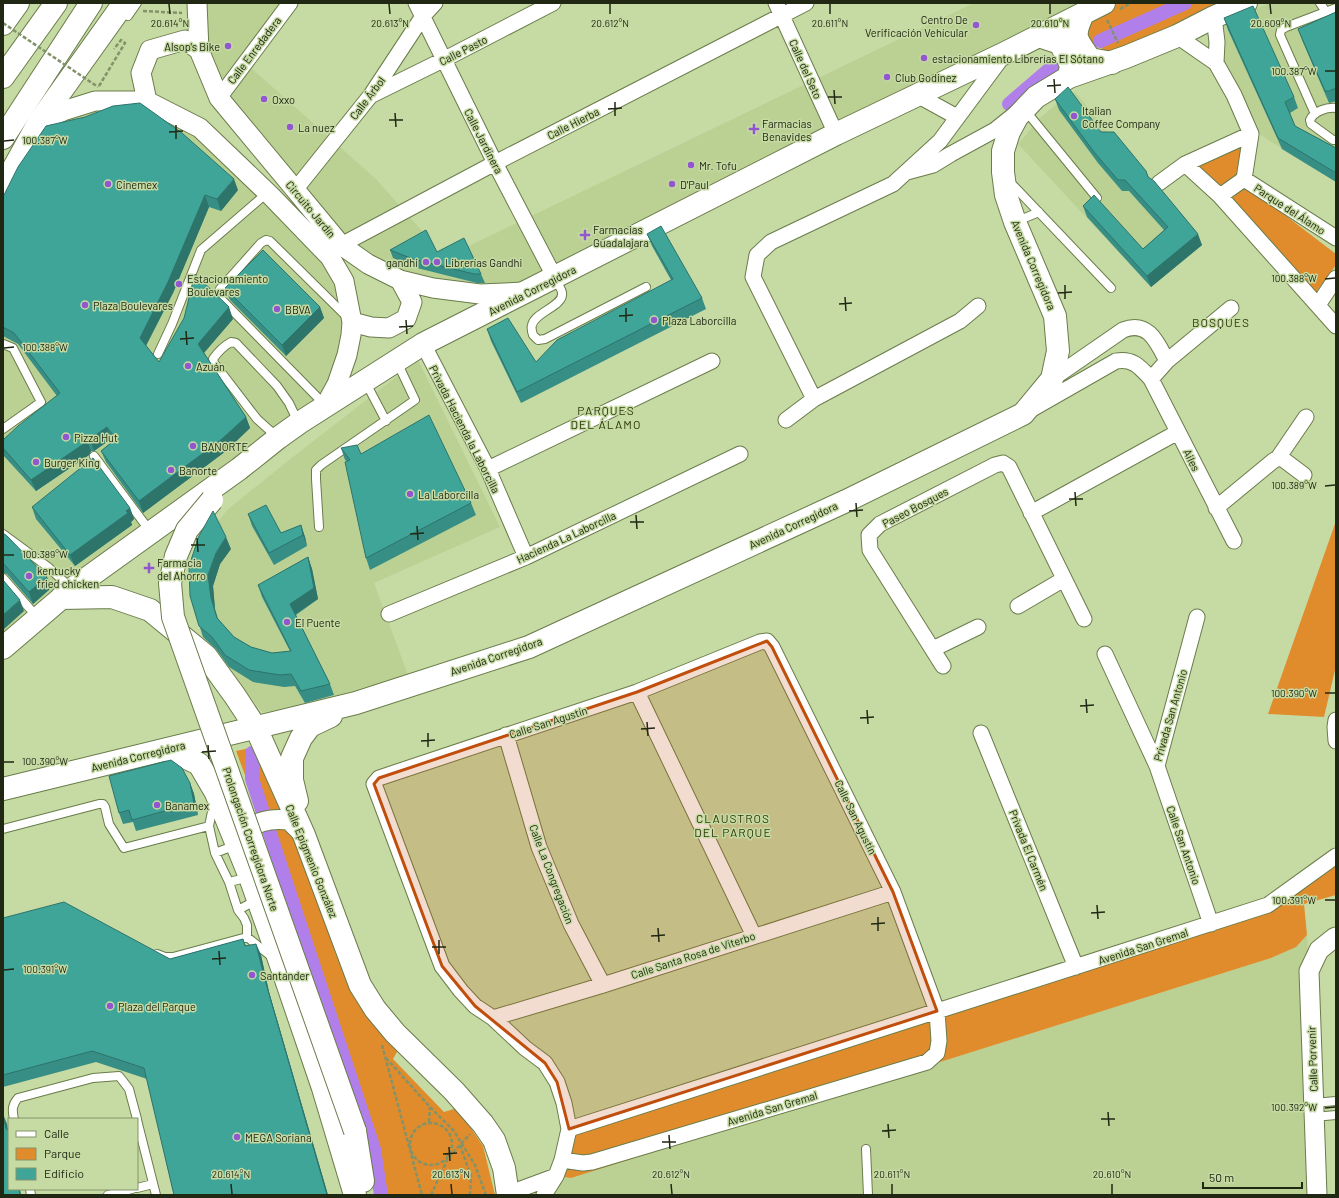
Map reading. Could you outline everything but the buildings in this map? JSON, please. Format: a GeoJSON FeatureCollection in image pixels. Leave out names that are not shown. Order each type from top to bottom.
{"type":"FeatureCollection","features":[{"type":"Feature","properties":{"kind":"main road"},"geometry":{"type":"LineString","coordinates":[[3,23],[18,3]]}},
{"type":"Feature","properties":{"kind":"main road"},"geometry":{"type":"LineString","coordinates":[[3,77],[56,3]]}},
{"type":"Feature","properties":{"kind":"main road"},"geometry":{"type":"LineString","coordinates":[[3,138],[91,3]]}},
{"type":"Feature","properties":{"kind":"main road","name":"Avenida Corregidora"},"geometry":{"type":"LineString","coordinates":[[3,789],[356,703],[529,647],[839,504],[1023,414],[1052,379],[1058,351],[1055,316],[1015,222],[1006,195],[1003,151],[1009,132],[1017,117],[1036,97],[1068,77],[1116,53],[1177,36],[1246,3]]}},
{"type":"Feature","properties":{"kind":"main road"},"geometry":{"type":"LineString","coordinates":[[3,187],[39,122],[74,83],[129,9]]}},
{"type":"Feature","properties":{"kind":"main road","name":"Avenida Corregidora"},"geometry":{"type":"LineString","coordinates":[[3,648],[66,594],[239,469],[298,423],[397,362],[423,344],[836,134],[1083,14],[1106,13]]}},
{"type":"Feature","properties":{"kind":"main road"},"geometry":{"type":"LineString","coordinates":[[1083,14],[1076,29],[1077,40],[1090,59],[1116,53]]}},
{"type":"Feature","properties":{"kind":"main road"},"geometry":{"type":"LineString","coordinates":[[1040,36],[1060,43],[1071,65],[1068,77]]}},
{"type":"Feature","properties":{"kind":"main road","name":"Prolongación Corregidora Norte"},"geometry":{"type":"LineString","coordinates":[[212,500],[187,530],[176,556],[170,583],[173,617],[355,1131],[365,1195]]}},
{"type":"Feature","properties":{"kind":"main road","name":"Calle Epigmenio González"},"geometry":{"type":"LineString","coordinates":[[66,594],[112,596],[150,610],[206,656],[256,728],[304,835],[360,985],[375,1009],[395,1033],[454,1091],[483,1124],[494,1140],[504,1168],[508,1194]]}},
{"type":"Feature","properties":{"kind":"main road"},"geometry":{"type":"LineString","coordinates":[[304,835],[292,780],[292,758],[301,738],[310,726],[356,703]]}},
{"type":"Feature","properties":{"kind":"main road"},"geometry":{"type":"LineString","coordinates":[[168,749],[199,764],[216,793],[237,845],[239,880],[258,899],[323,1088],[355,1195]]}},
{"type":"Feature","properties":{"kind":"main road"},"geometry":{"type":"LineString","coordinates":[[3,777],[34,782]]}},
{"type":"Feature","properties":{"kind":"street","name":"Calle Enredadera"},"geometry":{"type":"LineString","coordinates":[[218,98],[290,3]]}},
{"type":"Feature","properties":{"kind":"street","name":"Calle Jardinera"},"geometry":{"type":"LineString","coordinates":[[416,3],[443,60],[555,278]]}},
{"type":"Feature","properties":{"kind":"street","name":"Calle Árbol"},"geometry":{"type":"LineString","coordinates":[[295,190],[371,95],[423,16],[434,3]]}},
{"type":"Feature","properties":{"kind":"street","name":"Calle Pasto"},"geometry":{"type":"LineString","coordinates":[[371,95],[443,60],[553,3]]}},
{"type":"Feature","properties":{"kind":"street","name":"Calle Hierba"},"geometry":{"type":"LineString","coordinates":[[341,245],[779,9],[806,3]]}},
{"type":"Feature","properties":{"kind":"street","name":"Circuito Jardín"},"geometry":{"type":"LineString","coordinates":[[197,8],[200,50],[218,98],[341,245],[368,264],[400,280],[433,288],[480,294],[527,292]]}},
{"type":"Feature","properties":{"kind":"street","name":"Calle del Seto"},"geometry":{"type":"LineString","coordinates":[[779,9],[836,134]]}},
{"type":"Feature","properties":{"kind":"street"},"geometry":{"type":"LineString","coordinates":[[1214,17],[1217,42],[1216,63]]}},
{"type":"Feature","properties":{"kind":"street"},"geometry":{"type":"LineString","coordinates":[[1159,184],[1185,164],[1251,134],[1234,95],[1216,63],[1177,36]]}},
{"type":"Feature","properties":{"kind":"street"},"geometry":{"type":"LineString","coordinates":[[39,122],[63,111],[95,101],[147,101],[141,73],[150,50],[185,40],[200,50]]}},
{"type":"Feature","properties":{"kind":"street"},"geometry":{"type":"LineString","coordinates":[[814,400],[753,277],[757,255],[770,242],[893,184],[940,141],[1005,53]]}},
{"type":"Feature","properties":{"kind":"street"},"geometry":{"type":"LineString","coordinates":[[917,95],[957,117]]}},
{"type":"Feature","properties":{"kind":"street","name":"Circuito Jardín"},"geometry":{"type":"LineString","coordinates":[[147,101],[200,128],[269,194],[330,257],[344,281],[352,322],[347,355],[337,384],[325,406]]}},
{"type":"Feature","properties":{"kind":"street"},"geometry":{"type":"LineString","coordinates":[[906,172],[933,166],[951,154],[995,130],[1013,115],[1025,109]]}},
{"type":"Feature","properties":{"kind":"street","name":"Parque del Álamo"},"geometry":{"type":"LineString","coordinates":[[1220,196],[1244,179],[1251,134]]}},
{"type":"Feature","properties":{"kind":"street"},"geometry":{"type":"LineString","coordinates":[[1185,164],[1220,196],[1336,326]]}},
{"type":"Feature","properties":{"kind":"street","name":"Parque del Álamo"},"geometry":{"type":"LineString","coordinates":[[1244,179],[1336,238]]}},
{"type":"Feature","properties":{"kind":"street"},"geometry":{"type":"LineString","coordinates":[[1318,305],[1336,278]]}},
{"type":"Feature","properties":{"kind":"street"},"geometry":{"type":"LineString","coordinates":[[352,322],[370,327],[389,328],[406,319],[412,302],[400,280]]}},
{"type":"Feature","properties":{"kind":"street"},"geometry":{"type":"LineString","coordinates":[[786,420],[814,400],[960,320],[978,306]]}},
{"type":"Feature","properties":{"kind":"street"},"geometry":{"type":"LineString","coordinates":[[1151,379],[1167,361],[1231,308]]}},
{"type":"Feature","properties":{"kind":"street"},"geometry":{"type":"LineString","coordinates":[[1052,379],[1123,330],[1131,327],[1140,328],[1149,333],[1156,341],[1167,361]]}},
{"type":"Feature","properties":{"kind":"street","name":"Privada Hacienda la Laborcilla"},"geometry":{"type":"LineString","coordinates":[[423,344],[488,469],[526,557]]}},
{"type":"Feature","properties":{"kind":"street"},"geometry":{"type":"LineString","coordinates":[[488,469],[712,361]]}},
{"type":"Feature","properties":{"kind":"street","name":"Ailes"},"geometry":{"type":"LineString","coordinates":[[1023,414],[1116,361],[1131,361],[1151,379],[1234,541]]}},
{"type":"Feature","properties":{"kind":"street"},"geometry":{"type":"LineString","coordinates":[[1073,365],[1078,383]]}},
{"type":"Feature","properties":{"kind":"street"},"geometry":{"type":"LineString","coordinates":[[1216,508],[1278,458],[1306,417]]}},
{"type":"Feature","properties":{"kind":"street"},"geometry":{"type":"LineString","coordinates":[[1032,513],[1178,432]]}},
{"type":"Feature","properties":{"kind":"street","name":"Hacienda La Laborcilla"},"geometry":{"type":"LineString","coordinates":[[389,614],[526,557],[740,454]]}},
{"type":"Feature","properties":{"kind":"street"},"geometry":{"type":"LineString","coordinates":[[1278,458],[1284,460],[1304,475]]}},
{"type":"Feature","properties":{"kind":"street","name":"Paseo Bosques"},"geometry":{"type":"LineString","coordinates":[[943,666],[870,550],[869,535],[880,524],[1003,462],[1009,467],[1084,619]]}},
{"type":"Feature","properties":{"kind":"street","name":"Prolongación Corregidora Norte"},"geometry":{"type":"LineString","coordinates":[[212,500],[239,469]]}},
{"type":"Feature","properties":{"kind":"street"},"geometry":{"type":"LineString","coordinates":[[1018,606],[1064,579]]}},
{"type":"Feature","properties":{"kind":"street","name":"Privada San Antonio"},"geometry":{"type":"LineString","coordinates":[[1157,766],[1197,617]]}},
{"type":"Feature","properties":{"kind":"street"},"geometry":{"type":"LineString","coordinates":[[932,650],[978,627]]}},
{"type":"Feature","properties":{"kind":"street","name":"Calle San Agustín"},"geometry":{"type":"LineString","coordinates":[[544,1195],[556,1176],[562,1160],[569,1129],[564,1103],[557,1082],[545,1063],[524,1048],[493,1018],[470,1001],[442,966],[374,784],[379,778],[637,692],[760,642],[767,641],[772,647],[893,892],[937,1011]]}},
{"type":"Feature","properties":{"kind":"street","name":"Privada San Antonio"},"geometry":{"type":"LineString","coordinates":[[1105,654],[1157,766]]}},
{"type":"Feature","properties":{"kind":"street"},"geometry":{"type":"LineString","coordinates":[[637,692],[754,936]]}},
{"type":"Feature","properties":{"kind":"street"},"geometry":{"type":"LineString","coordinates":[[1336,720],[1336,741]]}},
{"type":"Feature","properties":{"kind":"street","name":"Privada El Carmén"},"geometry":{"type":"LineString","coordinates":[[981,733],[1076,967]]}},
{"type":"Feature","properties":{"kind":"street","name":"Calle La Congregación"},"geometry":{"type":"LineString","coordinates":[[506,735],[539,847],[571,924],[603,985]]}},
{"type":"Feature","properties":{"kind":"street","name":"Calle San Antonio"},"geometry":{"type":"LineString","coordinates":[[1157,766],[1211,924]]}},
{"type":"Feature","properties":{"kind":"street"},"geometry":{"type":"LineString","coordinates":[[237,845],[243,833],[254,824],[268,820],[289,820],[304,835]]}},
{"type":"Feature","properties":{"kind":"street","name":"Avenida San Gremal"},"geometry":{"type":"LineString","coordinates":[[569,1129],[1268,906],[1336,856]]}},
{"type":"Feature","properties":{"kind":"street","name":"Calle Santa Rosa de Viterbo"},"geometry":{"type":"LineString","coordinates":[[493,1018],[603,985],[893,892]]}},
{"type":"Feature","properties":{"kind":"street","name":"Calle Porvenir"},"geometry":{"type":"LineString","coordinates":[[1317,1195],[1309,971],[1319,950],[1336,937]]}},
{"type":"Feature","properties":{"kind":"street","name":"Avenida San Gremal"},"geometry":{"type":"LineString","coordinates":[[562,1160],[583,1163],[592,1162],[927,1062],[937,1053],[939,1041],[937,1011]]}},
{"type":"Feature","properties":{"kind":"street"},"geometry":{"type":"LineString","coordinates":[[508,1194],[556,1176]]}},
{"type":"Feature","properties":{"kind":"lane"},"geometry":{"type":"LineString","coordinates":[[1320,3],[1326,12]]}},
{"type":"Feature","properties":{"kind":"lane"},"geometry":{"type":"LineString","coordinates":[[1315,114],[1280,35],[1281,30],[1286,27],[1326,12],[1336,7],[1336,3]]}},
{"type":"Feature","properties":{"kind":"lane"},"geometry":{"type":"LineString","coordinates":[[74,83],[91,64]]}},
{"type":"Feature","properties":{"kind":"lane"},"geometry":{"type":"LineString","coordinates":[[1336,108],[1329,108],[1315,114],[1310,120],[1311,124],[1333,140],[1336,140]]}},
{"type":"Feature","properties":{"kind":"lane"},"geometry":{"type":"LineString","coordinates":[[1025,109],[1097,198]]}},
{"type":"Feature","properties":{"kind":"lane"},"geometry":{"type":"LineString","coordinates":[[1004,176],[1111,288]]}},
{"type":"Feature","properties":{"kind":"lane"},"geometry":{"type":"LineString","coordinates":[[158,354],[182,286],[201,250],[269,194]]}},
{"type":"Feature","properties":{"kind":"lane"},"geometry":{"type":"LineString","coordinates":[[1015,222],[1039,212]]}},
{"type":"Feature","properties":{"kind":"lane"},"geometry":{"type":"LineString","coordinates":[[325,406],[222,300],[218,294],[220,289],[261,243],[266,240],[270,241],[352,322]]}},
{"type":"Feature","properties":{"kind":"lane"},"geometry":{"type":"LineString","coordinates":[[555,278],[562,292],[562,297],[558,302],[535,318],[532,325],[532,335],[538,340],[545,339],[646,287]]}},
{"type":"Feature","properties":{"kind":"lane"},"geometry":{"type":"LineString","coordinates":[[278,438],[257,419],[214,363],[214,356],[228,344],[231,342],[236,343],[277,386],[289,403],[298,423]]}},
{"type":"Feature","properties":{"kind":"lane"},"geometry":{"type":"LineString","coordinates":[[3,344],[13,348],[41,402],[3,429]]}},
{"type":"Feature","properties":{"kind":"lane"},"geometry":{"type":"LineString","coordinates":[[319,527],[316,470],[415,400],[397,362]]}},
{"type":"Feature","properties":{"kind":"lane"},"geometry":{"type":"LineString","coordinates":[[365,381],[386,421]]}},
{"type":"Feature","properties":{"kind":"lane"},"geometry":{"type":"LineString","coordinates":[[94,456],[151,533]]}},
{"type":"Feature","properties":{"kind":"lane"},"geometry":{"type":"LineString","coordinates":[[3,534],[48,567],[66,594]]}},
{"type":"Feature","properties":{"kind":"lane"},"geometry":{"type":"LineString","coordinates":[[3,578],[38,618]]}},
{"type":"Feature","properties":{"kind":"lane"},"geometry":{"type":"LineString","coordinates":[[216,793],[209,826],[215,853],[239,880],[238,910],[247,925],[247,937]]}},
{"type":"Feature","properties":{"kind":"lane"},"geometry":{"type":"LineString","coordinates":[[3,829],[99,804],[102,804],[105,807],[109,824],[124,848],[209,826]]}},
{"type":"Feature","properties":{"kind":"lane"},"geometry":{"type":"LineString","coordinates":[[215,853],[237,845]]}},
{"type":"Feature","properties":{"kind":"lane"},"geometry":{"type":"LineString","coordinates":[[238,910],[258,899]]}},
{"type":"Feature","properties":{"kind":"lane"},"geometry":{"type":"LineString","coordinates":[[247,937],[281,965]]}},
{"type":"Feature","properties":{"kind":"lane"},"geometry":{"type":"LineString","coordinates":[[152,952],[165,957],[173,957],[247,937]]}},
{"type":"Feature","properties":{"kind":"lane"},"geometry":{"type":"LineString","coordinates":[[14,1118],[12,1111],[13,1104],[18,1098],[93,1078],[119,1076],[129,1089],[136,1118]]}},
{"type":"Feature","properties":{"kind":"lane"},"geometry":{"type":"LineString","coordinates":[[1314,1110],[1336,1101]]}},
{"type":"Feature","properties":{"kind":"lane"},"geometry":{"type":"LineString","coordinates":[[1314,1110],[1336,1115]]}},
{"type":"Feature","properties":{"kind":"lane"},"geometry":{"type":"LineString","coordinates":[[138,1124],[156,1195]]}},
{"type":"Feature","properties":{"kind":"lane"},"geometry":{"type":"LineString","coordinates":[[866,1149],[868,1195]]}},
{"type":"Feature","properties":{"kind":"lane"},"geometry":{"type":"LineString","coordinates":[[138,1188],[153,1184]]}},
{"type":"Feature","properties":{"kind":"lane"},"geometry":{"type":"LineString","coordinates":[[108,1195],[128,1190]]}},
{"type":"Feature","properties":{"kind":"path"},"geometry":{"type":"LineString","coordinates":[[129,9],[138,11],[197,8]]}},
{"type":"Feature","properties":{"kind":"path"},"geometry":{"type":"LineString","coordinates":[[1106,13],[1116,53]]}},
{"type":"Feature","properties":{"kind":"path"},"geometry":{"type":"LineString","coordinates":[[3,23],[98,86],[125,43],[121,40],[112,52]]}},
{"type":"Feature","properties":{"kind":"path"},"geometry":{"type":"LineString","coordinates":[[422,1195],[385,1058],[454,1131],[459,1139],[471,1176],[470,1195]]}},
{"type":"Feature","properties":{"kind":"path"},"geometry":{"type":"LineString","coordinates":[[429,1122],[430,1106]]}},
{"type":"Feature","properties":{"kind":"path"},"geometry":{"type":"LineString","coordinates":[[431,1195],[448,1158],[451,1150],[452,1139],[447,1130],[439,1124],[429,1122],[419,1126],[412,1133],[409,1143],[411,1153],[418,1161],[427,1165],[437,1164],[448,1158],[483,1124]]}},
{"type":"Feature","properties":{"kind":"path"},"geometry":{"type":"LineString","coordinates":[[461,1144],[468,1151],[475,1165],[486,1195]]}},
{"type":"Feature","properties":{"kind":"highlighted area"},"geometry":{"type":"Polygon","coordinates":[[[767,641],[772,647],[893,892],[937,1011],[569,1129],[557,1082],[545,1063],[475,1006],[442,966],[374,784],[379,778],[637,692],[767,641]]]}},
{"type":"Feature","properties":{"kind":"shaded area"},"geometry":{"type":"Polygon","coordinates":[[[197,3],[281,3],[241,59],[376,179],[429,239],[440,260],[974,3],[1104,3],[527,292],[480,294],[368,264],[219,98],[197,3]]]}},
{"type":"Feature","properties":{"kind":"shaded area"},"geometry":{"type":"Polygon","coordinates":[[[1269,3],[1336,3],[1336,182],[1258,133],[1222,56],[1220,26],[1269,3]]]}},
{"type":"Feature","properties":{"kind":"shaded area"},"geometry":{"type":"Polygon","coordinates":[[[1075,92],[1202,245],[1151,287],[1018,144],[1040,118],[1068,94],[1075,92]]]}},
{"type":"Feature","properties":{"kind":"shaded area","name":"Plaza Boulevares"},"geometry":{"type":"Polygon","coordinates":[[[95,101],[200,128],[330,257],[352,322],[337,384],[3,648],[3,187],[39,122],[95,101]]]}},
{"type":"Feature","properties":{"kind":"shaded area"},"geometry":{"type":"Polygon","coordinates":[[[418,360],[500,527],[374,583],[408,675],[334,696],[309,710],[262,712],[204,639],[194,608],[217,523],[227,510],[418,360]]]}},
{"type":"Feature","properties":{"kind":"shaded area"},"geometry":{"type":"Polygon","coordinates":[[[1307,935],[1317,1195],[544,1195],[556,1176],[571,1178],[1271,958],[1295,947],[1307,935]]]}},
{"type":"Feature","properties":{"kind":"green space"},"geometry":{"type":"Polygon","coordinates":[[[1119,3],[1226,3],[1109,53],[1086,39],[1090,18],[1119,3]]]}},
{"type":"Feature","properties":{"kind":"green space"},"geometry":{"type":"Polygon","coordinates":[[[1243,143],[1239,180],[1336,254],[1336,265],[1314,295],[1194,163],[1243,143]]]}},
{"type":"Feature","properties":{"kind":"green space"},"geometry":{"type":"Polygon","coordinates":[[[1336,521],[1336,666],[1324,717],[1268,714],[1336,521]]]}},
{"type":"Feature","properties":{"kind":"green space"},"geometry":{"type":"Polygon","coordinates":[[[260,746],[303,853],[336,955],[364,1007],[399,1048],[393,1059],[444,1112],[457,1108],[483,1146],[495,1195],[376,1195],[372,1179],[375,1151],[312,955],[236,751],[260,746]]]}},
{"type":"Feature","properties":{"kind":"green space"},"geometry":{"type":"Polygon","coordinates":[[[1336,856],[1336,895],[1304,904],[1307,935],[1296,947],[1271,958],[571,1178],[556,1176],[569,1129],[1268,906],[1336,856]]]}},
{"type":"Feature","properties":{"kind":"waterway"},"geometry":{"type":"LineString","coordinates":[[1100,41],[1185,3]]}},
{"type":"Feature","properties":{"kind":"waterway"},"geometry":{"type":"LineString","coordinates":[[1009,104],[1059,61]]}},
{"type":"Feature","properties":{"kind":"waterway"},"geometry":{"type":"LineString","coordinates":[[252,753],[252,779],[374,1149],[381,1195]]}},
{"type":"Feature","properties":{"kind":"place","name":"Centro De Verificación Vehícular"},"geometry":{"type":"Point","coordinates":[976,25]}},
{"type":"Feature","properties":{"kind":"place","name":"Alsop's Bike"},"geometry":{"type":"Point","coordinates":[228,46]}},
{"type":"Feature","properties":{"kind":"place","name":"estacionamiento Librerías El Sótano"},"geometry":{"type":"Point","coordinates":[924,58]}},
{"type":"Feature","properties":{"kind":"place","name":"Club Godinez"},"geometry":{"type":"Point","coordinates":[887,77]}},
{"type":"Feature","properties":{"kind":"place","name":"Oxxo"},"geometry":{"type":"Point","coordinates":[264,99]}},
{"type":"Feature","properties":{"kind":"place","name":"Italian Coffee Company"},"geometry":{"type":"Point","coordinates":[1074,116]}},
{"type":"Feature","properties":{"kind":"place","name":"La nuez"},"geometry":{"type":"Point","coordinates":[290,127]}},
{"type":"Feature","properties":{"kind":"place","name":"Farmacias Benavides"},"geometry":{"type":"Point","coordinates":[754,129]}},
{"type":"Feature","properties":{"kind":"place","name":"Mr. Tofu"},"geometry":{"type":"Point","coordinates":[691,165]}},
{"type":"Feature","properties":{"kind":"place","name":"Cinemex"},"geometry":{"type":"Point","coordinates":[108,184]}},
{"type":"Feature","properties":{"kind":"place","name":"D'Paul"},"geometry":{"type":"Point","coordinates":[672,184]}},
{"type":"Feature","properties":{"kind":"place","name":"Farmacias Guadalajara"},"geometry":{"type":"Point","coordinates":[585,235]}},
{"type":"Feature","properties":{"kind":"place","name":"gandhi"},"geometry":{"type":"Point","coordinates":[426,262]}},
{"type":"Feature","properties":{"kind":"place","name":"Librerías Gandhi"},"geometry":{"type":"Point","coordinates":[437,262]}},
{"type":"Feature","properties":{"kind":"place","name":"Estacionamiento Boulevares"},"geometry":{"type":"Point","coordinates":[179,284]}},
{"type":"Feature","properties":{"kind":"place","name":"Plaza Boulevares"},"geometry":{"type":"Point","coordinates":[85,305]}},
{"type":"Feature","properties":{"kind":"place","name":"BBVA"},"geometry":{"type":"Point","coordinates":[277,309]}},
{"type":"Feature","properties":{"kind":"place","name":"Plaza Laborcilla"},"geometry":{"type":"Point","coordinates":[654,320]}},
{"type":"Feature","properties":{"kind":"place","name":"Azuán"},"geometry":{"type":"Point","coordinates":[188,366]}},
{"type":"Feature","properties":{"kind":"place","name":"Pizza Hut"},"geometry":{"type":"Point","coordinates":[66,437]}},
{"type":"Feature","properties":{"kind":"place","name":"BANORTE"},"geometry":{"type":"Point","coordinates":[193,446]}},
{"type":"Feature","properties":{"kind":"place","name":"Burger King"},"geometry":{"type":"Point","coordinates":[36,462]}},
{"type":"Feature","properties":{"kind":"place","name":"Banorte"},"geometry":{"type":"Point","coordinates":[171,470]}},
{"type":"Feature","properties":{"kind":"place","name":"La Laborcilla"},"geometry":{"type":"Point","coordinates":[410,494]}},
{"type":"Feature","properties":{"kind":"place","name":"Farmacia del Ahorro"},"geometry":{"type":"Point","coordinates":[149,568]}},
{"type":"Feature","properties":{"kind":"place","name":"kentucky fried chicken"},"geometry":{"type":"Point","coordinates":[29,576]}},
{"type":"Feature","properties":{"kind":"place","name":"El Puente"},"geometry":{"type":"Point","coordinates":[287,622]}},
{"type":"Feature","properties":{"kind":"place","name":"Banamex"},"geometry":{"type":"Point","coordinates":[157,805]}},
{"type":"Feature","properties":{"kind":"place","name":"Santander"},"geometry":{"type":"Point","coordinates":[252,975]}},
{"type":"Feature","properties":{"kind":"place","name":"Plaza del Parque"},"geometry":{"type":"Point","coordinates":[110,1006]}},
{"type":"Feature","properties":{"kind":"place","name":"MEGA Soriana"},"geometry":{"type":"Point","coordinates":[237,1137]}},
{"type":"Feature","properties":{"kind":"district","name":"BOSQUES"},"geometry":{"type":"Point","coordinates":[1221,322]}},
{"type":"Feature","properties":{"kind":"district","name":"PARQUES DEL ÁLAMO"},"geometry":{"type":"Point","coordinates":[606,417]}},
{"type":"Feature","properties":{"kind":"district","name":"CLAUSTROS DEL PARQUE"},"geometry":{"type":"Point","coordinates":[733,825]}}]}
